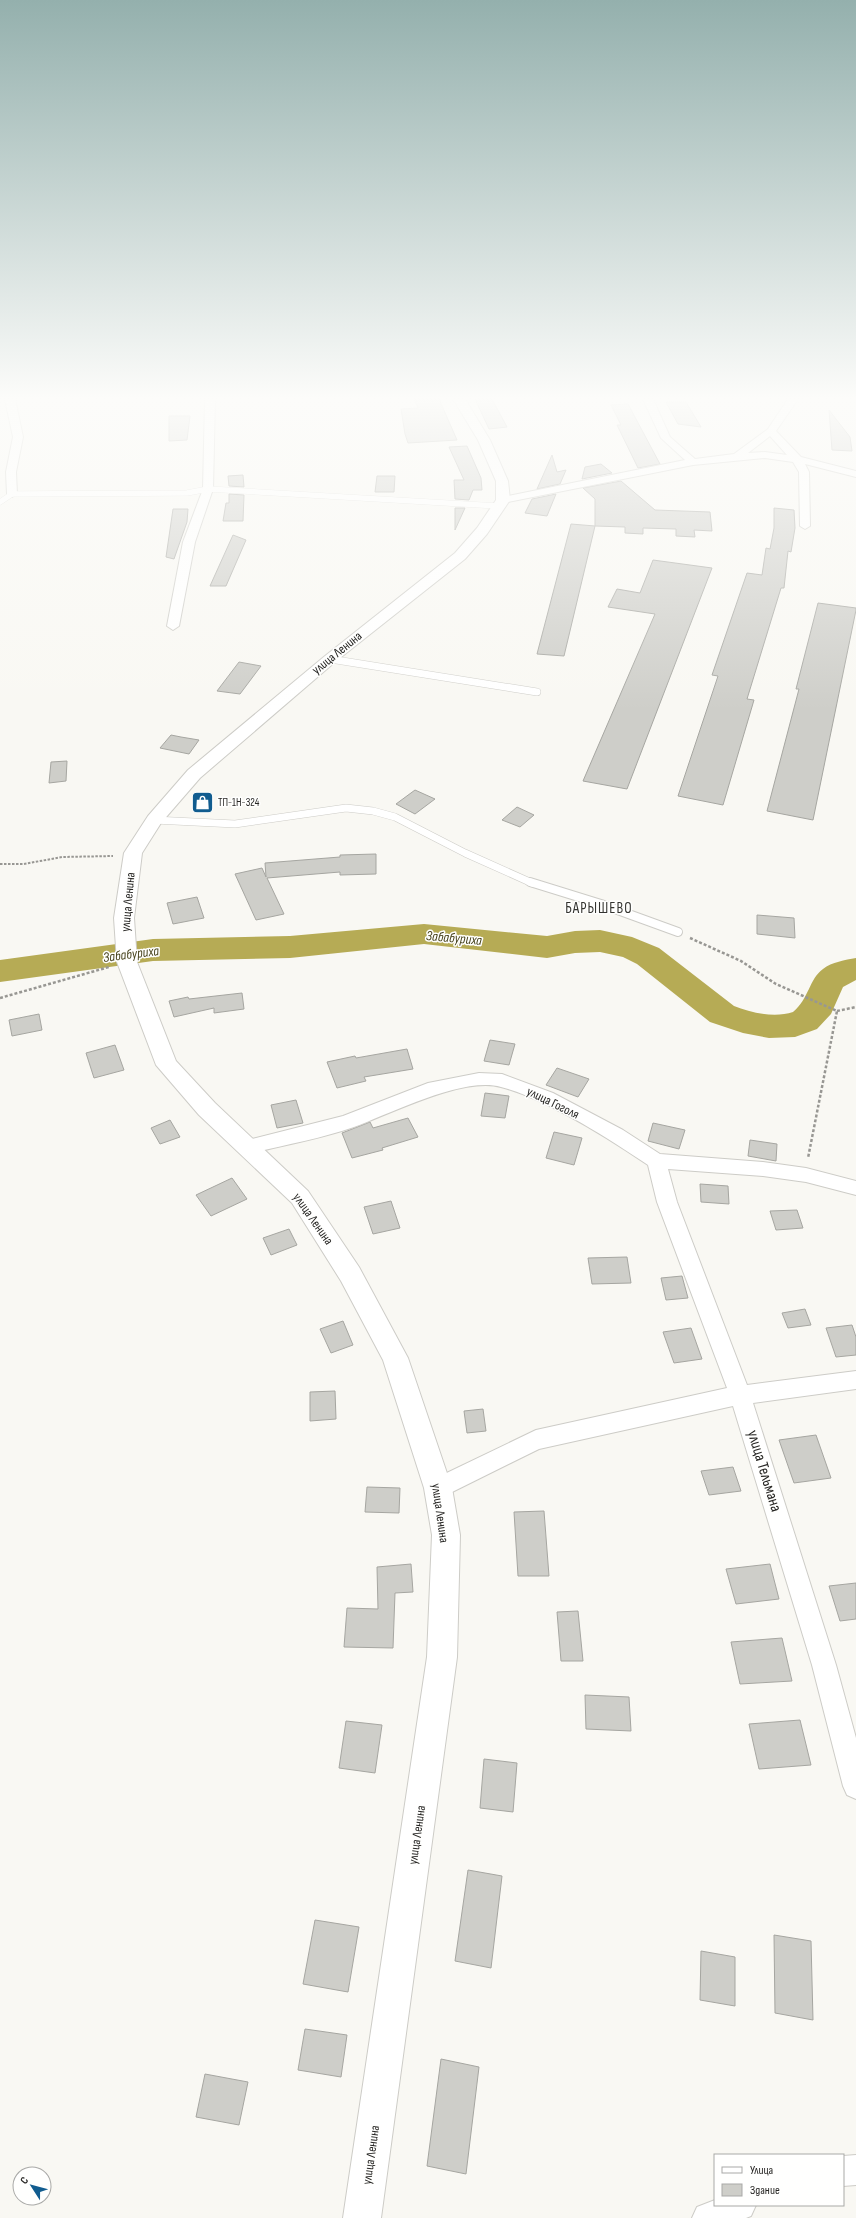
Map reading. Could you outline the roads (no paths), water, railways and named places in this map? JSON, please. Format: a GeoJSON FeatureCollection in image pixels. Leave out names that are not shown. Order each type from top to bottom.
{"type":"FeatureCollection","features":[{"type":"Feature","properties":{"kind":"main road","name":"улица Ленина"},"geometry":{"type":"LineString","coordinates":[[362,2218],[442,1658],[446,1535],[438,1488],[395,1358],[350,1274],[300,1197],[207,1109],[168,1065],[127,962],[124,932],[133,854],[154,820],[194,774],[330,659],[460,556],[482,531],[500,503]]}},
{"type":"Feature","properties":{"kind":"street"},"geometry":{"type":"LineString","coordinates":[[173,626],[189,542],[203,503]]}},
{"type":"Feature","properties":{"kind":"street"},"geometry":{"type":"LineString","coordinates":[[805,503],[805,526]]}},
{"type":"Feature","properties":{"kind":"street","name":"улица Гоголя"},"geometry":{"type":"LineString","coordinates":[[248,1147],[347,1122],[428,1090],[479,1079],[502,1080],[547,1098],[617,1135],[656,1160],[763,1169],[806,1175],[856,1188]]}},
{"type":"Feature","properties":{"kind":"street","name":"улица Тельмана"},"geometry":{"type":"LineString","coordinates":[[656,1160],[667,1202],[740,1394],[824,1665],[856,1786]]}},
{"type":"Feature","properties":{"kind":"street"},"geometry":{"type":"LineString","coordinates":[[438,1488],[536,1440],[740,1394],[856,1380]]}},
{"type":"Feature","properties":{"kind":"street"},"geometry":{"type":"LineString","coordinates":[[844,2171],[856,2170]]}},
{"type":"Feature","properties":{"kind":"street"},"geometry":{"type":"LineString","coordinates":[[708,2218],[738,2206]]}},
{"type":"Feature","properties":{"kind":"lane"},"geometry":{"type":"LineString","coordinates":[[490,503],[500,503]]}},
{"type":"Feature","properties":{"kind":"lane"},"geometry":{"type":"LineString","coordinates":[[330,659],[538,692]]}},
{"type":"Feature","properties":{"kind":"lane"},"geometry":{"type":"LineString","coordinates":[[154,820],[235,824],[346,808],[373,811],[395,817],[465,853],[534,884],[601,904],[678,932]]}},
{"type":"Feature","properties":{"kind":"waterway","name":"Забабуриха"},"geometry":{"type":"LineString","coordinates":[[0,971],[153,950],[290,947],[424,934],[547,947],[575,942],[600,941],[632,948],[648,956],[722,1014],[731,1018],[756,1024],[782,1026],[795,1025],[805,1021],[819,1006],[827,985],[831,980],[836,975],[856,969]]}},
{"type":"Feature","properties":{"kind":"place","name":"ТП-1Н-324"},"geometry":{"type":"Point","coordinates":[202,802]}},
{"type":"Feature","properties":{"kind":"district","name":"БАРЫШЕВО"},"geometry":{"type":"Point","coordinates":[599,908]}}]}
